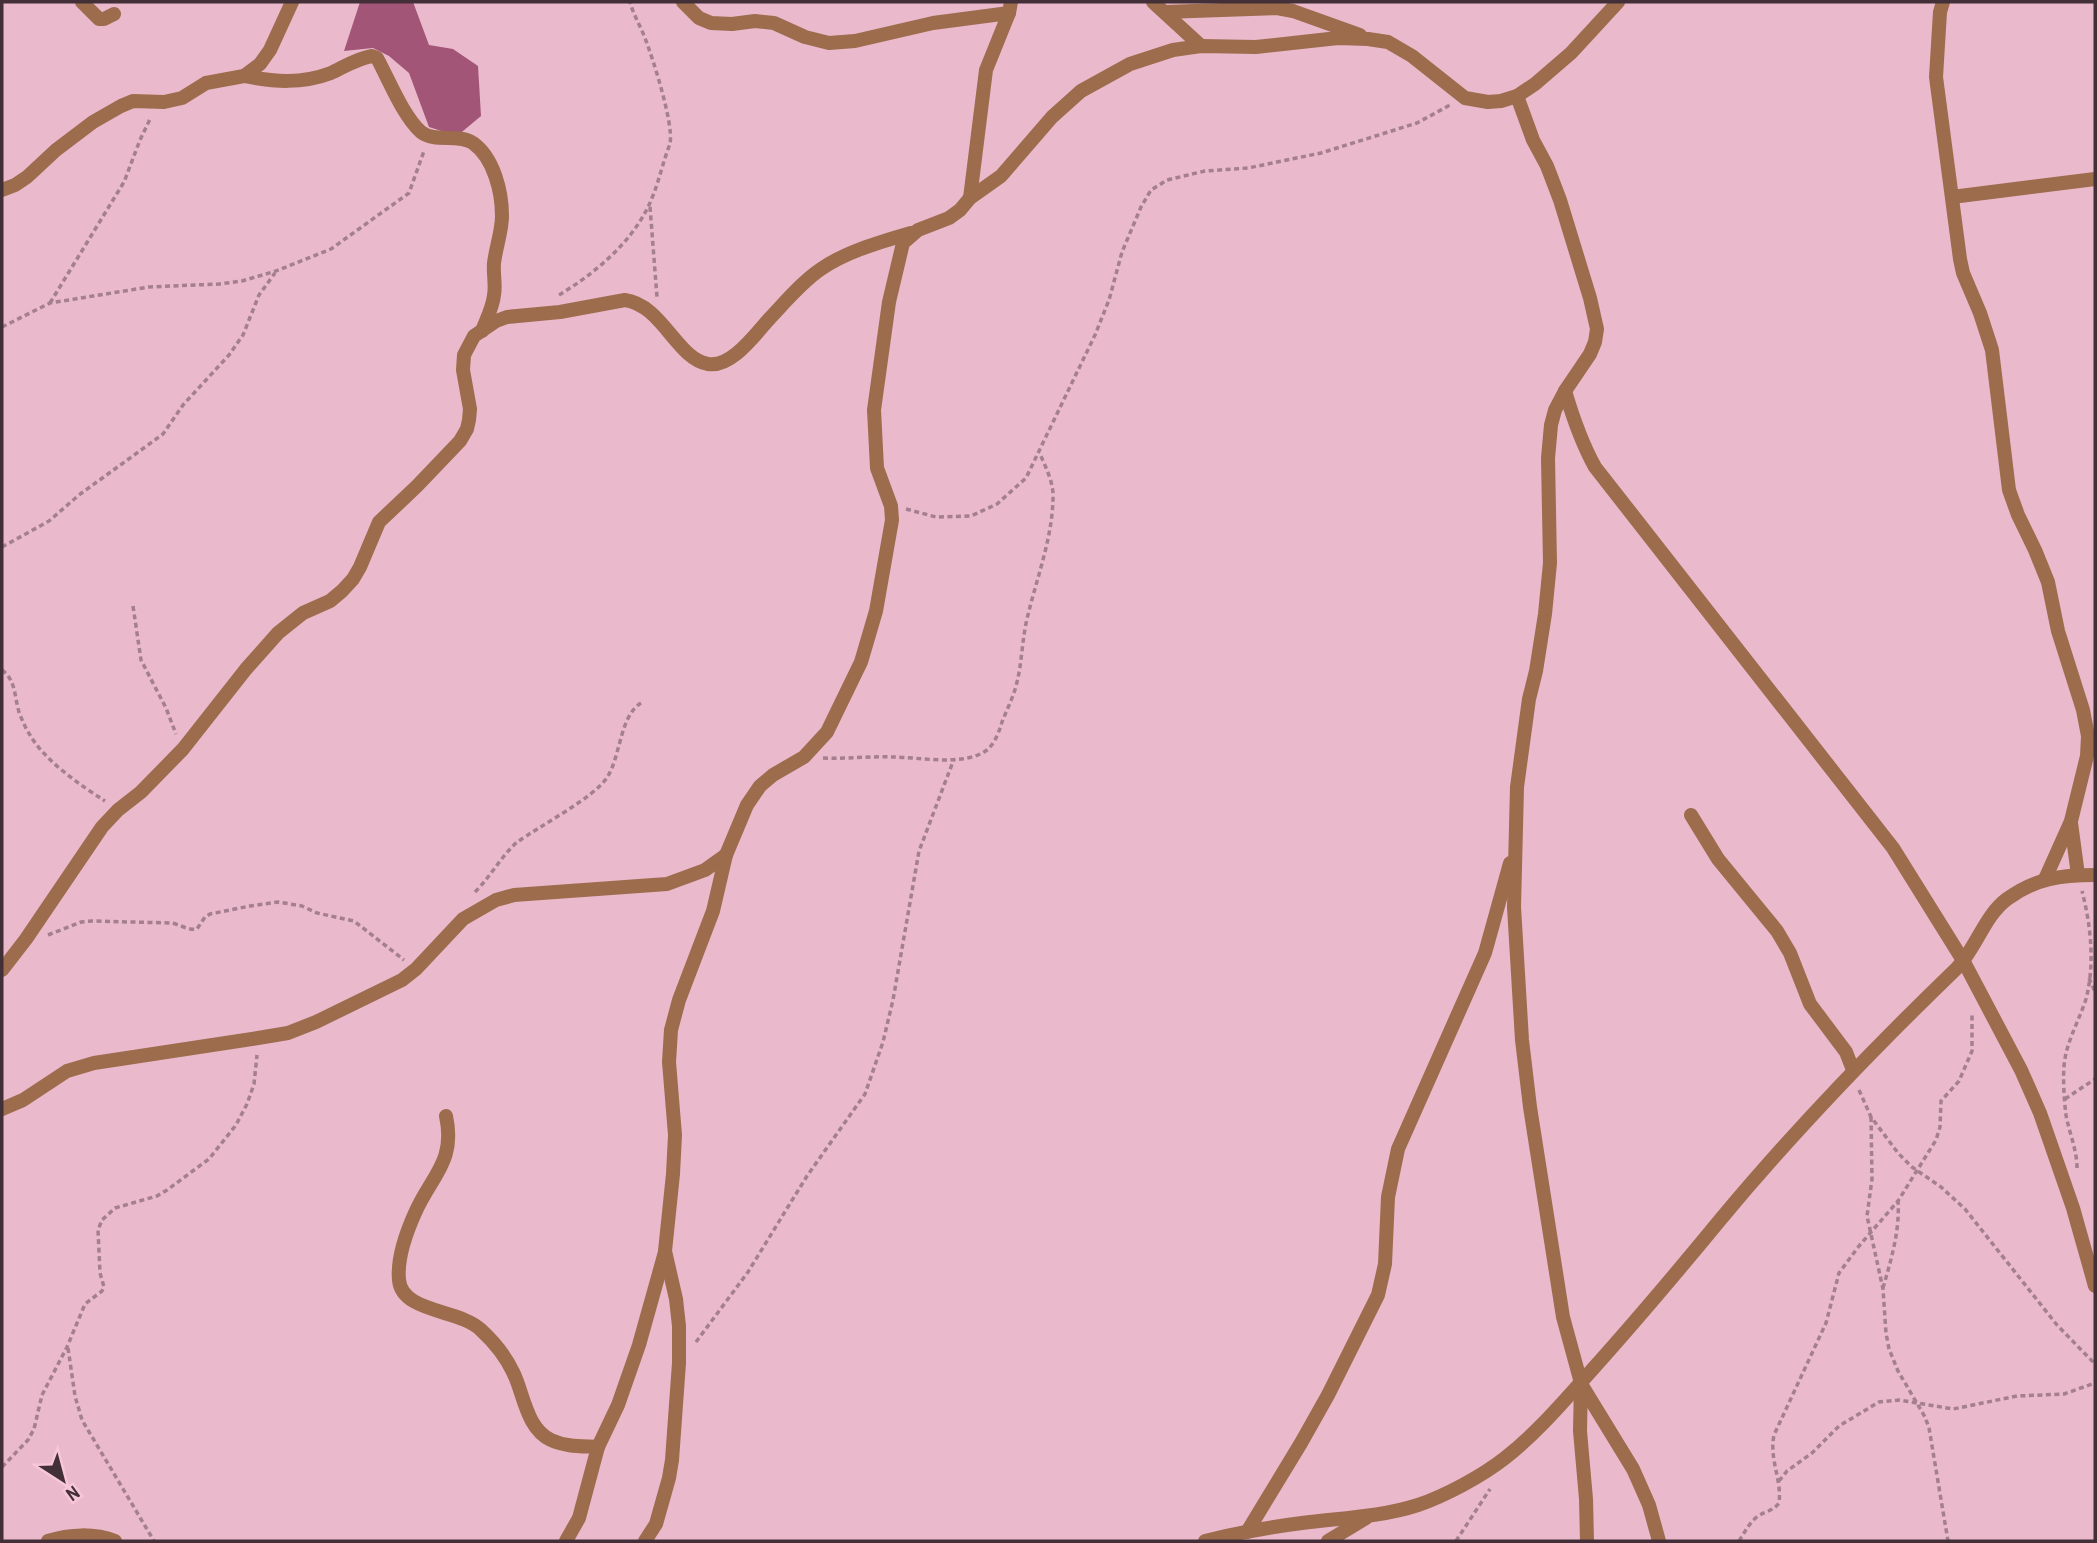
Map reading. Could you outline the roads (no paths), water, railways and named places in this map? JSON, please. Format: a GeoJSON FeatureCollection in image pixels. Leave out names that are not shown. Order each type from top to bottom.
{"type":"FeatureCollection","features":[{"type":"Feature","properties":{"kind":"street"},"geometry":{"type":"LineString","coordinates":[[82,2],[100,19],[114,14]]}},
{"type":"Feature","properties":{"kind":"street"},"geometry":{"type":"LineString","coordinates":[[244,76],[260,64],[270,50],[292,2]]}},
{"type":"Feature","properties":{"kind":"street"},"geometry":{"type":"LineString","coordinates":[[683,2],[699,18],[711,23],[774,23],[806,37],[830,43],[855,41],[1010,7]]}},
{"type":"Feature","properties":{"kind":"street"},"geometry":{"type":"LineString","coordinates":[[1153,2],[1201,46]]}},
{"type":"Feature","properties":{"kind":"street"},"geometry":{"type":"LineString","coordinates":[[1943,2],[1936,77],[1963,272],[1992,350],[2009,490],[2048,582],[2060,640],[2092,741],[2071,821],[2045,879]]}},
{"type":"Feature","properties":{"kind":"street"},"geometry":{"type":"LineString","coordinates":[[1165,12],[1280,5],[1368,38],[1388,42],[1412,56],[1465,97],[1488,102],[1517,96],[1535,84],[1571,53],[1614,3]]}},
{"type":"Feature","properties":{"kind":"street"},"geometry":{"type":"LineString","coordinates":[[970,198],[986,70],[1010,7]]}},
{"type":"Feature","properties":{"kind":"street"},"geometry":{"type":"LineString","coordinates":[[2,970],[88,846],[118,810],[141,792],[183,749],[278,633],[303,613],[330,601],[342,591],[360,567],[379,522],[460,441],[467,429],[470,409],[463,370],[464,355],[471,340],[482,331],[507,317],[559,312],[625,300],[637,304],[660,321],[694,358],[705,363],[719,364],[743,347],[822,268],[866,247],[949,218],[960,210],[970,198],[1001,176],[1052,117],[1081,91],[1130,64],[1173,50],[1201,46],[1256,47],[1338,38],[1368,38]]}},
{"type":"Feature","properties":{"kind":"street"},"geometry":{"type":"LineString","coordinates":[[2,191],[27,177],[56,150],[93,122],[133,101],[164,102],[182,99],[206,83],[244,76],[270,82],[318,78],[372,56],[377,58],[410,117],[421,131],[429,136],[464,139],[472,143],[488,161],[501,197],[502,218],[494,266],[494,296],[482,331]]}},
{"type":"Feature","properties":{"kind":"street"},"geometry":{"type":"LineString","coordinates":[[1517,96],[1560,200],[1597,329],[1590,354],[1555,410],[1550,436],[1550,563],[1517,787],[1514,907],[1530,1107],[1563,1317],[1581,1383],[1633,1469],[1649,1505],[1659,1541]]}},
{"type":"Feature","properties":{"kind":"street"},"geometry":{"type":"LineString","coordinates":[[1952,197],[2095,179]]}},
{"type":"Feature","properties":{"kind":"street"},"geometry":{"type":"LineString","coordinates":[[566,1541],[579,1518],[598,1447],[618,1405],[665,1251],[675,1135],[669,1062],[671,1030],[679,1000],[713,911],[726,855],[747,805],[760,786],[804,757],[827,732],[861,662],[876,611],[892,520],[891,506],[877,468],[874,410],[889,302],[897,266],[903,243],[918,230]]}},
{"type":"Feature","properties":{"kind":"street"},"geometry":{"type":"LineString","coordinates":[[1565,391],[1578,434],[1595,467],[1893,848],[1964,962],[2021,1070],[2040,1113],[2073,1208],[2095,1286]]}},
{"type":"Feature","properties":{"kind":"street"},"geometry":{"type":"LineString","coordinates":[[1691,815],[1718,859],[1777,931],[1790,953],[1810,1004],[1842,1046],[1853,1070]]}},
{"type":"Feature","properties":{"kind":"street"},"geometry":{"type":"LineString","coordinates":[[2071,821],[2078,875]]}},
{"type":"Feature","properties":{"kind":"street"},"geometry":{"type":"LineString","coordinates":[[1247,1532],[1328,1395],[1378,1295],[1385,1264],[1388,1197],[1398,1149],[1485,953],[1516,842]]}},
{"type":"Feature","properties":{"kind":"street"},"geometry":{"type":"LineString","coordinates":[[2,1109],[23,1100],[67,1071],[94,1062],[288,1033],[316,1022],[389,987],[416,969],[463,919],[495,900],[514,895],[667,884],[705,870],[726,855]]}},
{"type":"Feature","properties":{"kind":"street"},"geometry":{"type":"LineString","coordinates":[[1205,1541],[1298,1523],[1370,1515],[1419,1505],[1448,1492],[1504,1459],[1557,1410],[1767,1165],[1853,1070],[1964,962],[1992,915],[2002,904],[2045,879],[2095,875]]}},
{"type":"Feature","properties":{"kind":"street"},"geometry":{"type":"LineString","coordinates":[[446,1116],[450,1132],[447,1153],[415,1213],[408,1234],[400,1261],[399,1280],[402,1292],[418,1303],[462,1317],[480,1328],[513,1371],[534,1426],[540,1433],[567,1445],[598,1447]]}},
{"type":"Feature","properties":{"kind":"street"},"geometry":{"type":"LineString","coordinates":[[645,1541],[660,1512],[671,1469],[679,1363],[676,1299],[665,1251]]}},
{"type":"Feature","properties":{"kind":"street"},"geometry":{"type":"LineString","coordinates":[[1581,1383],[1580,1431],[1587,1499],[1587,1541]]}},
{"type":"Feature","properties":{"kind":"street"},"geometry":{"type":"LineString","coordinates":[[1328,1541],[1370,1515]]}},
{"type":"Feature","properties":{"kind":"street"},"geometry":{"type":"LineString","coordinates":[[48,1541],[66,1535],[108,1538],[115,1541]]}}]}
